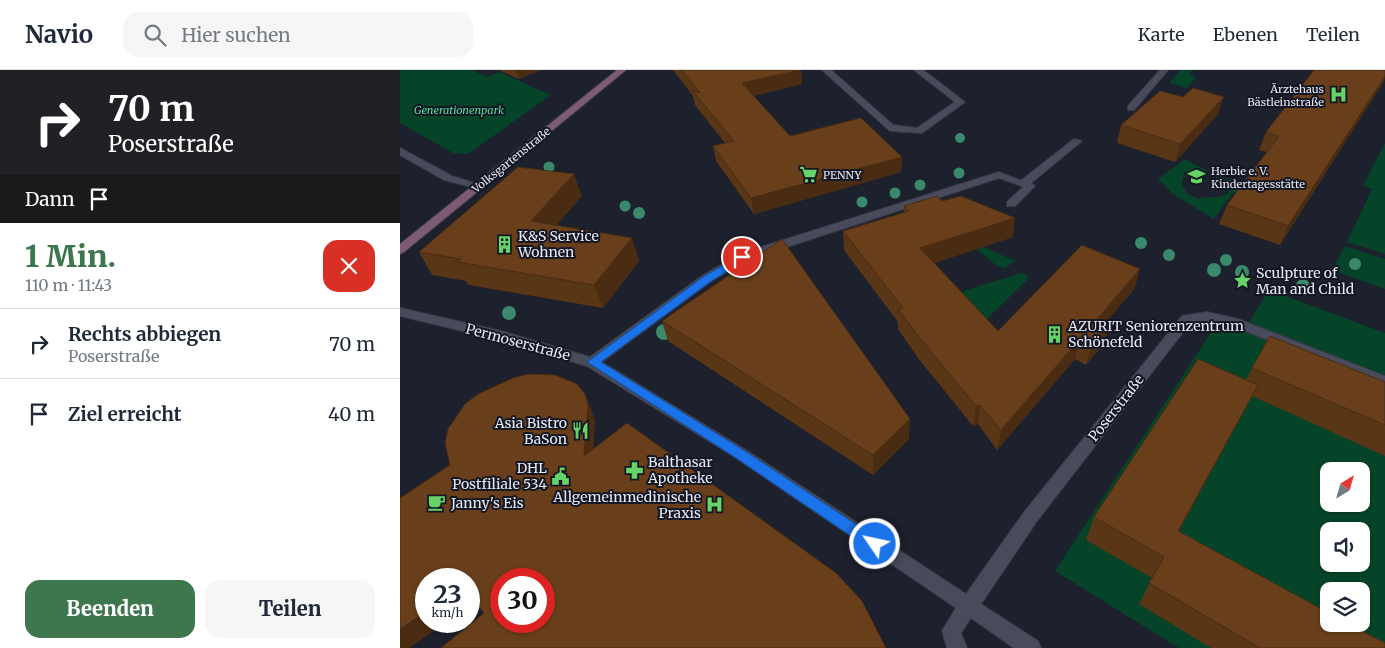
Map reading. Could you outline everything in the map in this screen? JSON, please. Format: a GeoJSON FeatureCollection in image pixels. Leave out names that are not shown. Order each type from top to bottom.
{"type":"FeatureCollection","features":[{"type":"Feature","properties":{"kind":"main road","name":"Volksgartenstraße"},"geometry":{"type":"LineString","coordinates":[[400,250],[622,70]]}},
{"type":"Feature","properties":{"kind":"street"},"geometry":{"type":"LineString","coordinates":[[826,70],[890,128],[919,131],[961,102],[918,70]]}},
{"type":"Feature","properties":{"kind":"street"},"geometry":{"type":"LineString","coordinates":[[1131,108],[1164,70]]}},
{"type":"Feature","properties":{"kind":"street"},"geometry":{"type":"LineString","coordinates":[[1011,204],[1026,185],[1077,141]]}},
{"type":"Feature","properties":{"kind":"street"},"geometry":{"type":"LineString","coordinates":[[400,151],[448,178],[479,186]]}},
{"type":"Feature","properties":{"kind":"street"},"geometry":{"type":"LineString","coordinates":[[592,362],[714,274],[742,257],[999,175],[1026,185]]}},
{"type":"Feature","properties":{"kind":"street","name":"Permoserstraße"},"geometry":{"type":"LineString","coordinates":[[400,312],[501,336],[592,362],[741,454],[966,606]]}},
{"type":"Feature","properties":{"kind":"street","name":"Poserstraße"},"geometry":{"type":"LineString","coordinates":[[966,606],[1032,516],[1187,319],[1199,315],[1217,316],[1385,382]]}},
{"type":"Feature","properties":{"kind":"street"},"geometry":{"type":"LineString","coordinates":[[957,648],[951,631],[966,606],[1031,648]]}},
{"type":"Feature","properties":{"kind":"green space","name":"Generationenpark"},"geometry":{"type":"Polygon","coordinates":[[[400,70],[472,70],[487,77],[499,72],[551,95],[468,154],[453,153],[400,123],[400,70]]]}},
{"type":"Feature","properties":{"kind":"green space"},"geometry":{"type":"Polygon","coordinates":[[[1181,70],[1193,70],[1189,74],[1196,78],[1187,88],[1169,83],[1181,70]]]}},
{"type":"Feature","properties":{"kind":"green space"},"geometry":{"type":"Polygon","coordinates":[[[1385,143],[1385,254],[1347,242],[1372,189],[1363,186],[1385,143]]]}},
{"type":"Feature","properties":{"kind":"green space"},"geometry":{"type":"Polygon","coordinates":[[[1185,159],[1218,177],[1245,183],[1238,192],[1232,194],[1214,219],[1173,194],[1158,179],[1185,159]],[[1197,173],[1182,178],[1182,184],[1187,194],[1199,199],[1219,197],[1229,192],[1230,188],[1216,178],[1197,173]]]}},
{"type":"Feature","properties":{"kind":"green space"},"geometry":{"type":"Polygon","coordinates":[[[1345,246],[1385,259],[1385,289],[1332,270],[1345,246]]]}},
{"type":"Feature","properties":{"kind":"green space"},"geometry":{"type":"Polygon","coordinates":[[[984,247],[1015,261],[1005,268],[998,267],[977,249],[984,247]]]}},
{"type":"Feature","properties":{"kind":"green space"},"geometry":{"type":"Polygon","coordinates":[[[1021,273],[1027,275],[1027,280],[987,319],[981,318],[957,293],[1021,273]]]}},
{"type":"Feature","properties":{"kind":"green space"},"geometry":{"type":"Polygon","coordinates":[[[1269,290],[1385,333],[1385,648],[1179,648],[1055,571],[1210,334],[1218,325],[1243,332],[1269,290]]]}},
{"type":"Feature","properties":{"kind":"building"},"geometry":{"type":"Polygon","coordinates":[[[681,70],[800,70],[742,83],[790,136],[861,118],[902,157],[751,198],[713,146],[734,141],[692,90],[700,93],[681,70]]]}},
{"type":"Feature","properties":{"kind":"building"},"geometry":{"type":"Polygon","coordinates":[[[1314,70],[1385,70],[1385,76],[1288,226],[1227,205],[1279,136],[1266,132],[1314,70]]]}},
{"type":"Feature","properties":{"kind":"building"},"geometry":{"type":"Polygon","coordinates":[[[1193,88],[1224,97],[1180,144],[1121,125],[1160,91],[1183,97],[1193,88]]]}},
{"type":"Feature","properties":{"kind":"building"},"geometry":{"type":"Polygon","coordinates":[[[518,167],[574,174],[531,221],[632,238],[594,285],[457,262],[461,259],[419,252],[518,167]]]}},
{"type":"Feature","properties":{"kind":"building","name":"AZURIT Seniorenzentrum Schönefeld"},"geometry":{"type":"Polygon","coordinates":[[[937,196],[942,201],[961,196],[1015,218],[920,248],[998,331],[1082,245],[1140,269],[1098,318],[1110,323],[1092,345],[1080,339],[1001,430],[980,405],[976,406],[919,337],[898,309],[903,308],[843,231],[909,211],[904,206],[937,196]]]}},
{"type":"Feature","properties":{"kind":"building"},"geometry":{"type":"Polygon","coordinates":[[[782,239],[910,419],[873,455],[662,321],[782,239]]]}},
{"type":"Feature","properties":{"kind":"building"},"geometry":{"type":"Polygon","coordinates":[[[1270,336],[1385,382],[1385,425],[1252,368],[1270,336]]]}},
{"type":"Feature","properties":{"kind":"building"},"geometry":{"type":"Polygon","coordinates":[[[1198,359],[1258,385],[1178,531],[1320,608],[1320,632],[1364,632],[1385,643],[1385,648],[1260,648],[1149,583],[1164,557],[1094,517],[1198,359]]]}},
{"type":"Feature","properties":{"kind":"building"},"geometry":{"type":"Polygon","coordinates":[[[528,374],[555,375],[577,384],[585,394],[588,405],[584,456],[627,423],[836,573],[862,601],[886,648],[441,648],[459,633],[480,633],[480,616],[484,613],[480,607],[480,568],[415,568],[415,619],[400,629],[400,498],[450,465],[445,443],[448,429],[465,404],[478,394],[513,378],[528,374]]]}},
{"type":"Feature","properties":{"kind":"place","name":"Ärztehaus Bästleinstraße"},"geometry":{"type":"Point","coordinates":[1338,95]}},
{"type":"Feature","properties":{"kind":"place","name":"PENNY"},"geometry":{"type":"Point","coordinates":[809,175]}},
{"type":"Feature","properties":{"kind":"place","name":"Herbie e. V. Kindertagesstätte"},"geometry":{"type":"Point","coordinates":[1197,177]}},
{"type":"Feature","properties":{"kind":"place","name":"K&S Service Wohnen"},"geometry":{"type":"Point","coordinates":[504,244]}},
{"type":"Feature","properties":{"kind":"place","name":"Sculpture of Man and Child"},"geometry":{"type":"Point","coordinates":[1242,281]}},
{"type":"Feature","properties":{"kind":"place","name":"AZURIT Seniorenzentrum Schönefeld"},"geometry":{"type":"Point","coordinates":[1054,334]}},
{"type":"Feature","properties":{"kind":"place","name":"Asia Bistro BaSon"},"geometry":{"type":"Point","coordinates":[581,431]}},
{"type":"Feature","properties":{"kind":"place","name":"Balthasar Apotheke"},"geometry":{"type":"Point","coordinates":[634,470]}},
{"type":"Feature","properties":{"kind":"place","name":"DHL Postfiliale 534"},"geometry":{"type":"Point","coordinates":[561,476]}},
{"type":"Feature","properties":{"kind":"place","name":"Janny's Eis"},"geometry":{"type":"Point","coordinates":[437,503]}},
{"type":"Feature","properties":{"kind":"place","name":"Allgemeinmedinische Praxis"},"geometry":{"type":"Point","coordinates":[715,505]}},
{"type":"Feature","properties":{"kind":"route"},"geometry":{"type":"LineString","coordinates":[[742,257],[706,279],[592,362],[741,454],[875,544]]}}]}
